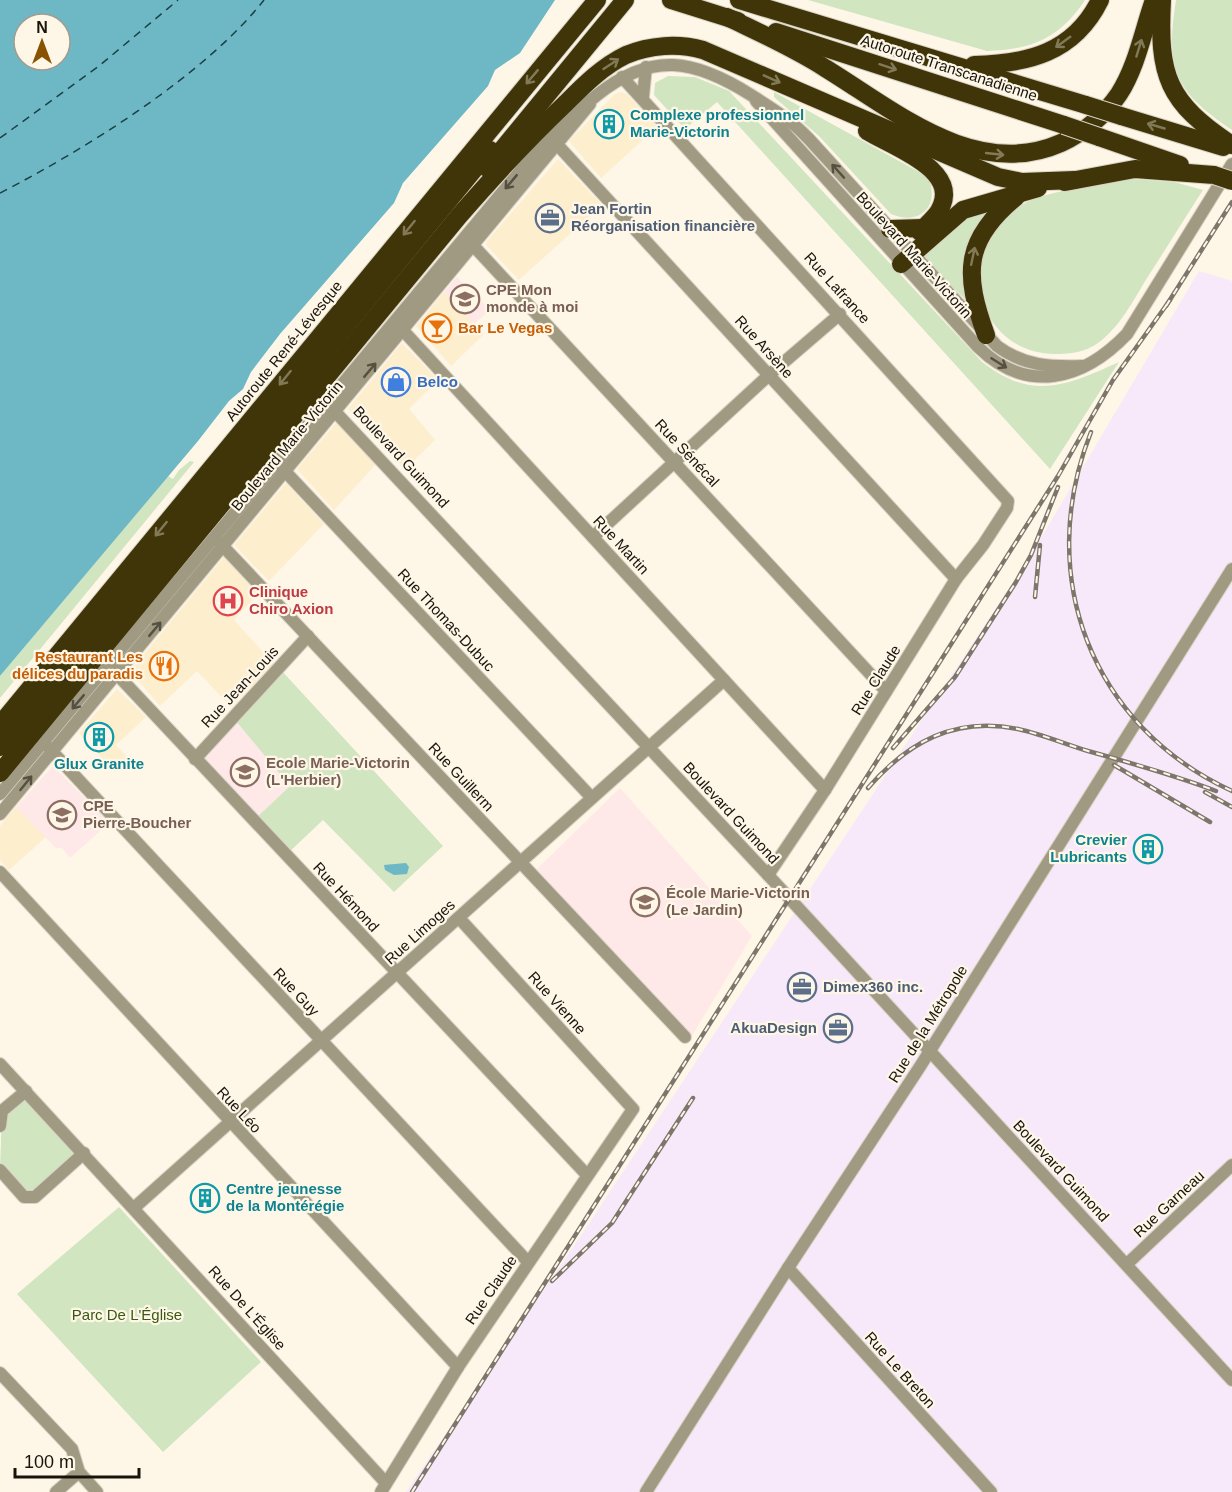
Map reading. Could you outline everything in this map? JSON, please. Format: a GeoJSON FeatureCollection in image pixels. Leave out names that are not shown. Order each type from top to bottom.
{"type":"FeatureCollection","features":[{"type":"Feature","properties":{"kind":"highway","name":"Autoroute René-Lévesque"},"geometry":{"type":"LineString","coordinates":[[0,725],[597,0]]}},
{"type":"Feature","properties":{"kind":"highway","name":"Autoroute René-Lévesque"},"geometry":{"type":"LineString","coordinates":[[0,747],[613,0]]}},
{"type":"Feature","properties":{"kind":"highway"},"geometry":{"type":"LineString","coordinates":[[0,761],[625,0]]}},
{"type":"Feature","properties":{"kind":"highway","name":"Autoroute Transcanadienne"},"geometry":{"type":"LineString","coordinates":[[671,0],[832,49],[1214,175]]}},
{"type":"Feature","properties":{"kind":"highway","name":"Autoroute Transcanadienne"},"geometry":{"type":"LineString","coordinates":[[739,0],[1086,105],[1231,152]]}},
{"type":"Feature","properties":{"kind":"highway"},"geometry":{"type":"LineString","coordinates":[[957,66],[1012,64],[1038,57],[1070,38],[1087,21],[1100,0]]}},
{"type":"Feature","properties":{"kind":"highway"},"geometry":{"type":"LineString","coordinates":[[727,17],[824,67],[949,141],[982,152],[1013,155],[1039,151],[1065,141],[1085,130],[1102,115],[1128,79],[1154,0]]}},
{"type":"Feature","properties":{"kind":"highway"},"geometry":{"type":"LineString","coordinates":[[1162,0],[1161,51],[1173,90],[1196,119],[1231,152]]}},
{"type":"Feature","properties":{"kind":"highway"},"geometry":{"type":"LineString","coordinates":[[0,773],[459,216],[538,130],[601,70],[636,51],[663,46],[685,46],[719,55],[998,177],[1022,182],[1075,180]]}},
{"type":"Feature","properties":{"kind":"highway"},"geometry":{"type":"LineString","coordinates":[[815,98],[935,172],[942,187],[943,199],[939,211],[903,255]]}},
{"type":"Feature","properties":{"kind":"highway"},"geometry":{"type":"LineString","coordinates":[[903,255],[963,210],[1022,192],[1075,180],[1135,169],[1214,175],[1232,181]]}},
{"type":"Feature","properties":{"kind":"highway"},"geometry":{"type":"LineString","coordinates":[[986,335],[971,290],[973,254],[988,224],[1022,192]]}},
{"type":"Feature","properties":{"kind":"highway"},"geometry":{"type":"LineString","coordinates":[[890,229],[923,228]]}},
{"type":"Feature","properties":{"kind":"street","name":"Boulevard Marie-Victorin"},"geometry":{"type":"LineString","coordinates":[[0,814],[48,747],[554,141],[596,96],[622,77],[646,67],[665,64],[693,67],[727,80],[780,112],[795,124],[890,229],[903,255],[978,347],[1001,365],[1021,374],[1050,378],[1082,366],[1110,350],[1131,329],[1231,152]]}},
{"type":"Feature","properties":{"kind":"street"},"geometry":{"type":"LineString","coordinates":[[643,97],[642,84],[646,67]]}},
{"type":"Feature","properties":{"kind":"street","name":"Rue Lafrance"},"geometry":{"type":"LineString","coordinates":[[622,77],[628,86],[643,97],[1008,501]]}},
{"type":"Feature","properties":{"kind":"street","name":"Boulevard Marie-Victorin"},"geometry":{"type":"LineString","coordinates":[[752,95],[903,255],[1008,354],[1027,363],[1050,367],[1082,366]]}},
{"type":"Feature","properties":{"kind":"street","name":"Rue Arsène"},"geometry":{"type":"LineString","coordinates":[[554,141],[956,579]]}},
{"type":"Feature","properties":{"kind":"street","name":"Rue Sénécal"},"geometry":{"type":"LineString","coordinates":[[470,241],[886,691]]}},
{"type":"Feature","properties":{"kind":"street"},"geometry":{"type":"LineString","coordinates":[[593,537],[769,375],[840,314]]}},
{"type":"Feature","properties":{"kind":"street","name":"Rue Martin"},"geometry":{"type":"LineString","coordinates":[[399,326],[825,790]]}},
{"type":"Feature","properties":{"kind":"street","name":"Boulevard Guimond"},"geometry":{"type":"LineString","coordinates":[[332,406],[768,875],[1232,1380]]}},
{"type":"Feature","properties":{"kind":"street","name":"Rue Thomas-Dubuc"},"geometry":{"type":"LineString","coordinates":[[282,467],[592,798]]}},
{"type":"Feature","properties":{"kind":"street","name":"Rue Claude"},"geometry":{"type":"LineString","coordinates":[[768,875],[825,790],[956,579],[983,545],[1008,501]]}},
{"type":"Feature","properties":{"kind":"street","name":"Rue Guillerm"},"geometry":{"type":"LineString","coordinates":[[219,542],[685,1037]]}},
{"type":"Feature","properties":{"kind":"street","name":"Rue de la Métropole"},"geometry":{"type":"LineString","coordinates":[[646,1492],[929,1051],[1232,569]]}},
{"type":"Feature","properties":{"kind":"street","name":"Rue Jean-Louis"},"geometry":{"type":"LineString","coordinates":[[195,759],[308,636]]}},
{"type":"Feature","properties":{"kind":"street","name":"Rue Hémond"},"geometry":{"type":"LineString","coordinates":[[113,670],[587,1175]]}},
{"type":"Feature","properties":{"kind":"street","name":"Rue Limoges"},"geometry":{"type":"LineString","coordinates":[[135,1207],[724,680]]}},
{"type":"Feature","properties":{"kind":"street","name":"Boulevard Marie-Victorin"},"geometry":{"type":"LineString","coordinates":[[0,794],[48,747]]}},
{"type":"Feature","properties":{"kind":"street","name":"Rue Guy"},"geometry":{"type":"LineString","coordinates":[[48,747],[528,1262]]}},
{"type":"Feature","properties":{"kind":"street","name":"Rue Léo"},"geometry":{"type":"LineString","coordinates":[[0,872],[458,1367]]}},
{"type":"Feature","properties":{"kind":"street","name":"Rue Vienne"},"geometry":{"type":"LineString","coordinates":[[459,918],[633,1109]]}},
{"type":"Feature","properties":{"kind":"street","name":"Rue De L'Église"},"geometry":{"type":"LineString","coordinates":[[0,1064],[135,1207],[383,1488]]}},
{"type":"Feature","properties":{"kind":"street"},"geometry":{"type":"LineString","coordinates":[[0,1126],[3,1111],[26,1091]]}},
{"type":"Feature","properties":{"kind":"street","name":"Rue Claude"},"geometry":{"type":"LineString","coordinates":[[383,1488],[458,1367],[633,1109]]}},
{"type":"Feature","properties":{"kind":"street"},"geometry":{"type":"LineString","coordinates":[[0,1170],[24,1197],[35,1197],[84,1153]]}},
{"type":"Feature","properties":{"kind":"street","name":"Rue Garneau"},"geometry":{"type":"LineString","coordinates":[[1127,1264],[1232,1165]]}},
{"type":"Feature","properties":{"kind":"street","name":"Rue Le Breton"},"geometry":{"type":"LineString","coordinates":[[788,1268],[991,1492]]}},
{"type":"Feature","properties":{"kind":"street"},"geometry":{"type":"LineString","coordinates":[[0,1372],[72,1449],[79,1472],[97,1492]]}},
{"type":"Feature","properties":{"kind":"street"},"geometry":{"type":"LineString","coordinates":[[56,1492],[79,1472]]}},
{"type":"Feature","properties":{"kind":"shaded area"},"geometry":{"type":"Polygon","coordinates":[[[620,92],[627,94],[657,127],[601,178],[569,141],[615,94],[620,92]]]}},
{"type":"Feature","properties":{"kind":"shaded area"},"geometry":{"type":"Polygon","coordinates":[[[558,159],[602,205],[519,280],[486,245],[487,241],[558,159]]]}},
{"type":"Feature","properties":{"kind":"shaded area"},"geometry":{"type":"Polygon","coordinates":[[[1199,271],[1232,281],[1232,1492],[406,1492],[582,1234],[1031,555],[1199,271]]]}},
{"type":"Feature","properties":{"kind":"shaded area","name":"CPE Mon monde à moi"},"geometry":{"type":"Polygon","coordinates":[[[457,277],[490,310],[474,324],[444,292],[457,277]]]}},
{"type":"Feature","properties":{"kind":"shaded area"},"geometry":{"type":"Polygon","coordinates":[[[444,292],[484,334],[451,366],[416,326],[444,292]]]}},
{"type":"Feature","properties":{"kind":"shaded area"},"geometry":{"type":"Polygon","coordinates":[[[402,343],[438,380],[409,409],[435,440],[405,469],[348,409],[402,343]]]}},
{"type":"Feature","properties":{"kind":"shaded area"},"geometry":{"type":"Polygon","coordinates":[[[337,422],[377,463],[334,510],[297,469],[337,422]]]}},
{"type":"Feature","properties":{"kind":"shaded area"},"geometry":{"type":"Polygon","coordinates":[[[286,483],[324,524],[269,581],[234,545],[286,483]]]}},
{"type":"Feature","properties":{"kind":"shaded area"},"geometry":{"type":"Polygon","coordinates":[[[224,557],[260,592],[234,620],[274,664],[231,707],[197,671],[160,706],[130,671],[224,557]]]}},
{"type":"Feature","properties":{"kind":"shaded area"},"geometry":{"type":"Polygon","coordinates":[[[117,689],[146,717],[116,745],[129,759],[115,772],[79,733],[117,689]]]}},
{"type":"Feature","properties":{"kind":"shaded area","name":"Ecole Marie-Victorin (L'Herbier)"},"geometry":{"type":"Polygon","coordinates":[[[235,720],[290,786],[254,820],[198,759],[235,720]]]}},
{"type":"Feature","properties":{"kind":"shaded area","name":"CPE Pierre-Boucher"},"geometry":{"type":"Polygon","coordinates":[[[53,766],[109,823],[70,858],[62,848],[56,848],[16,807],[53,766]]]}},
{"type":"Feature","properties":{"kind":"shaded area","name":"École Marie-Victorin (Le Jardin)"},"geometry":{"type":"Polygon","coordinates":[[[620,788],[752,936],[690,1039],[537,869],[620,788]]]}},
{"type":"Feature","properties":{"kind":"shaded area"},"geometry":{"type":"Polygon","coordinates":[[[16,807],[46,837],[9,870],[0,860],[0,826],[16,807]]]}},
{"type":"Feature","properties":{"kind":"green space"},"geometry":{"type":"Polygon","coordinates":[[[808,0],[1085,0],[1055,33],[1017,48],[987,51],[808,0]]]}},
{"type":"Feature","properties":{"kind":"green space"},"geometry":{"type":"Polygon","coordinates":[[[1176,0],[1232,0],[1232,130],[1198,103],[1178,77],[1172,44],[1176,0]]]}},
{"type":"Feature","properties":{"kind":"green space"},"geometry":{"type":"Polygon","coordinates":[[[668,76],[695,77],[729,91],[982,362],[1000,374],[1017,382],[1049,386],[1082,378],[1119,362],[1050,469],[717,102],[685,129],[654,95],[655,83],[668,76]]]}},
{"type":"Feature","properties":{"kind":"green space"},"geometry":{"type":"Polygon","coordinates":[[[774,92],[928,177],[932,197],[925,211],[910,218],[891,214],[819,136],[774,97],[774,92]]]}},
{"type":"Feature","properties":{"kind":"green space"},"geometry":{"type":"Polygon","coordinates":[[[1133,179],[1174,182],[1203,190],[1131,304],[1106,337],[1088,349],[1055,354],[1026,349],[1004,335],[989,316],[981,293],[981,268],[988,243],[1003,220],[1036,198],[1133,179]]]}},
{"type":"Feature","properties":{"kind":"green space"},"geometry":{"type":"Polygon","coordinates":[[[990,206],[967,301],[923,258],[923,251],[947,228],[990,206]]]}},
{"type":"Feature","properties":{"kind":"green space"},"geometry":{"type":"Polygon","coordinates":[[[190,461],[194,462],[0,698],[0,676],[168,476],[173,479],[179,470],[190,461]]]}},
{"type":"Feature","properties":{"kind":"green space"},"geometry":{"type":"Polygon","coordinates":[[[281,670],[443,846],[394,892],[323,820],[286,855],[254,820],[290,786],[235,720],[281,670]]]}},
{"type":"Feature","properties":{"kind":"green space"},"geometry":{"type":"Polygon","coordinates":[[[26,1091],[84,1153],[35,1197],[24,1197],[0,1170],[2,1111],[26,1091]]]}},
{"type":"Feature","properties":{"kind":"green space","name":"Parc De L'Église"},"geometry":{"type":"Polygon","coordinates":[[[119,1207],[261,1362],[163,1452],[17,1294],[119,1207]]]}},
{"type":"Feature","properties":{"kind":"water"},"geometry":{"type":"Polygon","coordinates":[[[0,0],[555,0],[520,53],[495,70],[488,86],[403,183],[394,203],[280,334],[251,372],[243,389],[229,401],[0,676],[0,0]]]}},
{"type":"Feature","properties":{"kind":"water"},"geometry":{"type":"Polygon","coordinates":[[[406,863],[409,867],[407,874],[394,875],[385,870],[384,865],[406,863]]]}},
{"type":"Feature","properties":{"kind":"ferry route"},"geometry":{"type":"LineString","coordinates":[[0,138],[99,66],[178,0]]}},
{"type":"Feature","properties":{"kind":"ferry route"},"geometry":{"type":"LineString","coordinates":[[0,193],[105,133],[177,83],[210,56],[264,0]]}},
{"type":"Feature","properties":{"kind":"railway"},"geometry":{"type":"LineString","coordinates":[[1166,306],[1232,202]]}},
{"type":"Feature","properties":{"kind":"railway"},"geometry":{"type":"LineString","coordinates":[[412,1492],[1058,476],[1113,380],[1170,300]]}},
{"type":"Feature","properties":{"kind":"railway"},"geometry":{"type":"LineString","coordinates":[[1091,432],[1075,486],[1069,540],[1073,592],[1087,641],[1110,687],[1142,728],[1183,763],[1232,791]]}},
{"type":"Feature","properties":{"kind":"railway"},"geometry":{"type":"LineString","coordinates":[[893,748],[955,677],[1016,582],[1031,555],[1058,487]]}},
{"type":"Feature","properties":{"kind":"railway"},"geometry":{"type":"LineString","coordinates":[[1035,597],[1040,545]]}},
{"type":"Feature","properties":{"kind":"railway"},"geometry":{"type":"LineString","coordinates":[[868,788],[899,758],[934,736],[974,726],[995,726],[1018,729],[1168,774],[1216,791]]}},
{"type":"Feature","properties":{"kind":"railway"},"geometry":{"type":"LineString","coordinates":[[1114,765],[1210,822]]}},
{"type":"Feature","properties":{"kind":"railway"},"geometry":{"type":"LineString","coordinates":[[1205,792],[1232,807]]}},
{"type":"Feature","properties":{"kind":"railway"},"geometry":{"type":"LineString","coordinates":[[552,1281],[612,1223],[693,1098]]}},
{"type":"Feature","properties":{"kind":"place","name":"Complexe professionnel Marie-Victorin"},"geometry":{"type":"Point","coordinates":[609,124]}},
{"type":"Feature","properties":{"kind":"place","name":"Jean Fortin Réorganisation financière"},"geometry":{"type":"Point","coordinates":[550,218]}},
{"type":"Feature","properties":{"kind":"place","name":"CPE Mon monde à moi"},"geometry":{"type":"Point","coordinates":[465,299]}},
{"type":"Feature","properties":{"kind":"place","name":"Bar Le Vegas"},"geometry":{"type":"Point","coordinates":[437,328]}},
{"type":"Feature","properties":{"kind":"place","name":"Belco"},"geometry":{"type":"Point","coordinates":[396,382]}},
{"type":"Feature","properties":{"kind":"place","name":"Clinique Chiro Axion"},"geometry":{"type":"Point","coordinates":[228,601]}},
{"type":"Feature","properties":{"kind":"place","name":"Restaurant Les délices du paradis"},"geometry":{"type":"Point","coordinates":[164,666]}},
{"type":"Feature","properties":{"kind":"place","name":"Glux Granite"},"geometry":{"type":"Point","coordinates":[99,737]}},
{"type":"Feature","properties":{"kind":"place","name":"Ecole Marie-Victorin (L'Herbier)"},"geometry":{"type":"Point","coordinates":[245,772]}},
{"type":"Feature","properties":{"kind":"place","name":"CPE Pierre-Boucher"},"geometry":{"type":"Point","coordinates":[62,815]}},
{"type":"Feature","properties":{"kind":"place","name":"Crevier Lubricants"},"geometry":{"type":"Point","coordinates":[1148,849]}},
{"type":"Feature","properties":{"kind":"place","name":"École Marie-Victorin (Le Jardin)"},"geometry":{"type":"Point","coordinates":[645,902]}},
{"type":"Feature","properties":{"kind":"place","name":"Dimex360 inc."},"geometry":{"type":"Point","coordinates":[802,987]}},
{"type":"Feature","properties":{"kind":"place","name":"AkuaDesign"},"geometry":{"type":"Point","coordinates":[838,1028]}},
{"type":"Feature","properties":{"kind":"place","name":"Centre jeunesse de la Montérégie"},"geometry":{"type":"Point","coordinates":[205,1198]}}]}
